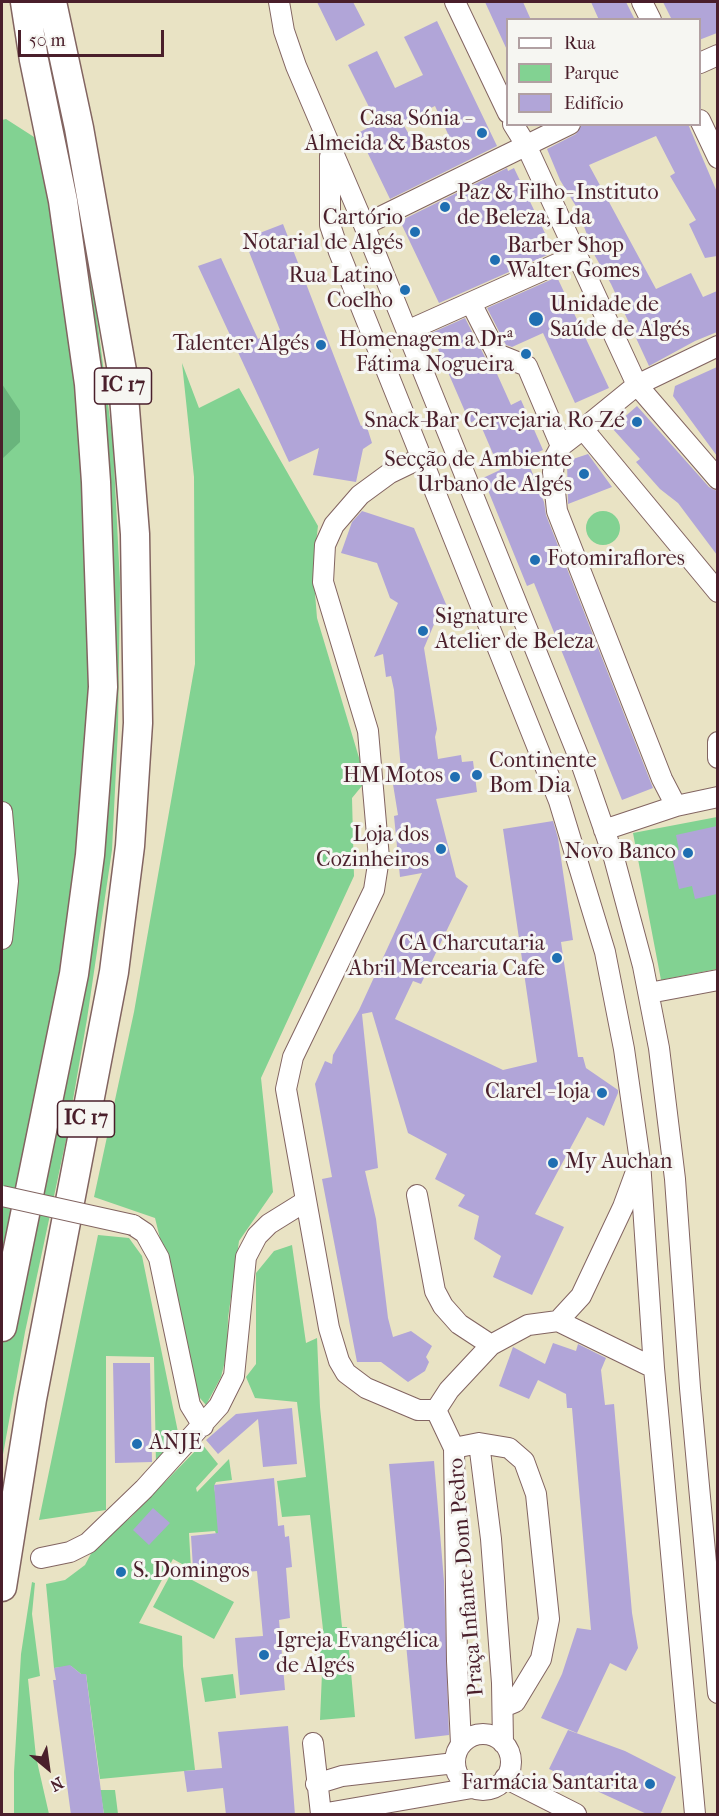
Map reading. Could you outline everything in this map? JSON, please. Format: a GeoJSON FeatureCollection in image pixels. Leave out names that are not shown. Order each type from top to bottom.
{"type":"FeatureCollection","features":[{"type":"Feature","properties":{"kind":"highway","name":"IC 17"},"geometry":{"type":"LineString","coordinates":[[2,1327],[62,1044],[83,915],[103,687],[97,494],[87,374],[65,212],[26,2]]}},
{"type":"Feature","properties":{"kind":"highway","name":"IC 17"},"geometry":{"type":"LineString","coordinates":[[2,1587],[32,1399],[114,972],[133,807],[139,648],[135,534],[122,371],[79,128],[52,2]]}},
{"type":"Feature","properties":{"kind":"street"},"geometry":{"type":"LineString","coordinates":[[279,2],[287,42],[330,151],[364,225],[549,682],[604,830],[649,993],[665,1090],[675,1179],[690,1388],[717,1693]]}},
{"type":"Feature","properties":{"kind":"street"},"geometry":{"type":"LineString","coordinates":[[455,2],[506,111]]}},
{"type":"Feature","properties":{"kind":"street"},"geometry":{"type":"LineString","coordinates":[[642,2],[650,18]]}},
{"type":"Feature","properties":{"kind":"street"},"geometry":{"type":"LineString","coordinates":[[701,62],[717,55]]}},
{"type":"Feature","properties":{"kind":"street"},"geometry":{"type":"LineString","coordinates":[[701,124],[717,158]]}},
{"type":"Feature","properties":{"kind":"street"},"geometry":{"type":"LineString","coordinates":[[514,126],[526,146],[637,385],[717,479]]}},
{"type":"Feature","properties":{"kind":"street"},"geometry":{"type":"LineString","coordinates":[[364,225],[566,126]]}},
{"type":"Feature","properties":{"kind":"street"},"geometry":{"type":"LineString","coordinates":[[330,151],[330,225],[559,801],[604,952],[624,1049],[640,1161],[654,1368],[695,1815]]}},
{"type":"Feature","properties":{"kind":"street"},"geometry":{"type":"LineString","coordinates":[[407,331],[577,255]]}},
{"type":"Feature","properties":{"kind":"street"},"geometry":{"type":"LineString","coordinates":[[471,303],[497,354],[526,366],[561,446]]}},
{"type":"Feature","properties":{"kind":"street"},"geometry":{"type":"LineString","coordinates":[[676,806],[662,779],[557,511],[553,472],[555,457],[561,446],[637,385],[717,346]]}},
{"type":"Feature","properties":{"kind":"street"},"geometry":{"type":"LineString","coordinates":[[583,429],[717,592]]}},
{"type":"Feature","properties":{"kind":"street"},"geometry":{"type":"LineString","coordinates":[[421,458],[390,473],[360,495],[334,525],[325,545],[323,582],[368,731],[379,858],[374,890],[293,1057],[288,1074],[288,1104],[329,1328],[339,1361],[346,1373],[366,1388],[418,1410],[436,1410]]}},
{"type":"Feature","properties":{"kind":"street"},"geometry":{"type":"LineString","coordinates":[[517,695],[549,682]]}},
{"type":"Feature","properties":{"kind":"street"},"geometry":{"type":"LineString","coordinates":[[717,742],[717,758]]}},
{"type":"Feature","properties":{"kind":"street"},"geometry":{"type":"LineString","coordinates":[[604,830],[676,806],[717,797]]}},
{"type":"Feature","properties":{"kind":"street"},"geometry":{"type":"LineString","coordinates":[[2,812],[8,881],[2,939]]}},
{"type":"Feature","properties":{"kind":"street"},"geometry":{"type":"LineString","coordinates":[[649,993],[717,980]]}},
{"type":"Feature","properties":{"kind":"street"},"geometry":{"type":"LineString","coordinates":[[558,1321],[581,1296],[623,1207],[640,1161]]}},
{"type":"Feature","properties":{"kind":"street"},"geometry":{"type":"LineString","coordinates":[[417,1195],[435,1291],[443,1306],[459,1324],[491,1345]]}},
{"type":"Feature","properties":{"kind":"street"},"geometry":{"type":"LineString","coordinates":[[2,1196],[133,1225],[145,1233],[159,1258],[189,1405],[203,1426]]}},
{"type":"Feature","properties":{"kind":"street"},"geometry":{"type":"LineString","coordinates":[[41,1558],[70,1552],[88,1543],[203,1426],[219,1406],[234,1376],[246,1257],[257,1236],[269,1224],[306,1201]]}},
{"type":"Feature","properties":{"kind":"street"},"geometry":{"type":"LineString","coordinates":[[436,1410],[449,1390],[491,1345],[507,1334],[528,1325],[558,1321],[654,1368]]}},
{"type":"Feature","properties":{"kind":"street"},"geometry":{"type":"LineString","coordinates":[[436,1410],[454,1448]]}},
{"type":"Feature","properties":{"kind":"street","name":"Praça Infante Dom Pedro"},"geometry":{"type":"LineString","coordinates":[[479,1443],[491,1539],[503,1707],[503,1743]]}},
{"type":"Feature","properties":{"kind":"street","name":"Praça Infante Dom Pedro"},"geometry":{"type":"LineString","coordinates":[[461,1744],[457,1661],[454,1448],[479,1443],[509,1448],[524,1461],[536,1494],[549,1619],[541,1659],[515,1702],[503,1707]]}},
{"type":"Feature","properties":{"kind":"street"},"geometry":{"type":"LineString","coordinates":[[313,1743],[321,1814],[472,1788],[493,1788],[505,1778],[510,1769],[510,1758],[503,1743],[483,1734],[474,1736],[461,1744],[455,1763],[458,1775],[472,1788]]}},
{"type":"Feature","properties":{"kind":"street"},"geometry":{"type":"LineString","coordinates":[[316,1784],[342,1776],[455,1763]]}},
{"type":"Feature","properties":{"kind":"street"},"geometry":{"type":"LineString","coordinates":[[505,1778],[576,1815]]}},
{"type":"Feature","properties":{"kind":"green space"},"geometry":{"type":"Polygon","coordinates":[[[6,119],[59,153],[79,207],[93,287],[113,443],[120,583],[118,729],[112,850],[66,1140],[25,1332],[2,1460],[2,120],[6,119]]]}},
{"type":"Feature","properties":{"kind":"green space"},"geometry":{"type":"Polygon","coordinates":[[[182,363],[199,408],[239,388],[318,526],[313,568],[317,618],[366,781],[352,798],[354,876],[261,1078],[273,1192],[239,1241],[228,1318],[227,1353],[221,1377],[206,1405],[199,1397],[155,1218],[94,1197],[134,1012],[195,664],[194,477],[182,363]]]}},
{"type":"Feature","properties":{"kind":"green space"},"geometry":{"type":"Polygon","coordinates":[[[2,384],[20,411],[20,442],[2,459],[2,384]]]}},
{"type":"Feature","properties":{"kind":"green space"},"geometry":{"type":"Polygon","coordinates":[[[603,511],[615,516],[620,528],[615,540],[603,545],[591,540],[586,528],[591,516],[603,511]]]}},
{"type":"Feature","properties":{"kind":"green space"},"geometry":{"type":"Polygon","coordinates":[[[717,817],[717,969],[661,980],[633,833],[717,817]]]}},
{"type":"Feature","properties":{"kind":"green space"},"geometry":{"type":"Polygon","coordinates":[[[98,1235],[129,1238],[142,1256],[179,1437],[156,1465],[154,1357],[106,1356],[106,1510],[39,1520],[98,1235]]]}},
{"type":"Feature","properties":{"kind":"green space"},"geometry":{"type":"Polygon","coordinates":[[[292,1245],[306,1343],[317,1338],[320,1407],[342,1627],[347,1627],[355,1717],[320,1720],[322,1673],[319,1639],[324,1638],[310,1515],[282,1517],[277,1481],[306,1477],[297,1402],[255,1398],[246,1377],[256,1364],[256,1273],[274,1251],[292,1245]]]}},
{"type":"Feature","properties":{"kind":"green space"},"geometry":{"type":"Polygon","coordinates":[[[202,1444],[218,1464],[196,1488],[197,1492],[229,1459],[232,1480],[216,1482],[214,1486],[227,1565],[215,1531],[189,1533],[191,1569],[173,1559],[139,1623],[182,1636],[183,1666],[195,1770],[100,1779],[86,1674],[81,1674],[71,1666],[54,1668],[46,1584],[65,1580],[85,1565],[95,1546],[130,1518],[202,1444]]]}},
{"type":"Feature","properties":{"kind":"green space"},"geometry":{"type":"Polygon","coordinates":[[[173,1570],[234,1602],[214,1639],[153,1607],[173,1570]]]}},
{"type":"Feature","properties":{"kind":"green space"},"geometry":{"type":"Polygon","coordinates":[[[32,1582],[35,1583],[32,1614],[40,1676],[28,1679],[36,1757],[49,1814],[14,1814],[14,1772],[21,1654],[32,1582]]]}},
{"type":"Feature","properties":{"kind":"green space"},"geometry":{"type":"Polygon","coordinates":[[[233,1674],[236,1698],[205,1702],[201,1678],[233,1674]]]}},
{"type":"Feature","properties":{"kind":"green space"},"geometry":{"type":"Polygon","coordinates":[[[100,1790],[115,1790],[118,1814],[104,1814],[100,1790]]]}},
{"type":"Feature","properties":{"kind":"building"},"geometry":{"type":"Polygon","coordinates":[[[317,2],[353,2],[365,25],[336,41],[317,2]]]}},
{"type":"Feature","properties":{"kind":"building"},"geometry":{"type":"Polygon","coordinates":[[[485,2],[523,2],[530,18],[506,18],[506,48],[485,2]]]}},
{"type":"Feature","properties":{"kind":"building"},"geometry":{"type":"Polygon","coordinates":[[[591,2],[626,2],[634,18],[598,18],[591,2]]]}},
{"type":"Feature","properties":{"kind":"building"},"geometry":{"type":"Polygon","coordinates":[[[663,2],[717,2],[717,33],[701,39],[701,18],[671,18],[663,2]]]}},
{"type":"Feature","properties":{"kind":"building"},"geometry":{"type":"Polygon","coordinates":[[[437,21],[497,146],[390,199],[358,133],[377,123],[348,65],[377,51],[395,88],[423,75],[404,37],[437,21]],[[435,106],[402,122],[417,149],[448,134],[435,106]]]}},
{"type":"Feature","properties":{"kind":"building"},"geometry":{"type":"Polygon","coordinates":[[[581,126],[689,126],[717,192],[717,256],[705,258],[689,224],[696,220],[670,176],[675,173],[656,136],[589,165],[656,289],[691,273],[703,297],[717,291],[717,332],[649,366],[611,284],[595,256],[577,208],[560,180],[547,149],[576,134],[581,126]]]}},
{"type":"Feature","properties":{"kind":"building"},"geometry":{"type":"Polygon","coordinates":[[[507,168],[508,171],[514,168],[554,252],[439,303],[400,221],[507,168]]]}},
{"type":"Feature","properties":{"kind":"building"},"geometry":{"type":"Polygon","coordinates":[[[283,224],[361,426],[366,424],[372,443],[363,449],[356,482],[313,475],[319,448],[289,462],[198,266],[221,258],[258,339],[280,330],[244,239],[283,224]]]}},
{"type":"Feature","properties":{"kind":"building"},"geometry":{"type":"Polygon","coordinates":[[[557,277],[609,388],[575,403],[543,333],[512,347],[506,345],[487,308],[557,277]]]}},
{"type":"Feature","properties":{"kind":"building"},"geometry":{"type":"Polygon","coordinates":[[[465,318],[486,359],[493,365],[511,405],[521,400],[543,450],[526,457],[544,502],[546,515],[653,788],[622,800],[534,583],[527,586],[483,478],[500,470],[478,419],[470,423],[431,333],[465,318]]]}},
{"type":"Feature","properties":{"kind":"building"},"geometry":{"type":"Polygon","coordinates":[[[717,367],[717,456],[673,396],[675,386],[717,367]]]}},
{"type":"Feature","properties":{"kind":"building"},"geometry":{"type":"Polygon","coordinates":[[[637,406],[709,487],[717,491],[717,555],[678,503],[660,489],[636,462],[640,459],[612,428],[637,406]]]}},
{"type":"Feature","properties":{"kind":"building","name":"Secção de Ambiente Urbano de Algés"},"geometry":{"type":"Polygon","coordinates":[[[588,454],[612,487],[568,504],[567,461],[588,454]]]}},
{"type":"Feature","properties":{"kind":"building"},"geometry":{"type":"Polygon","coordinates":[[[362,511],[414,528],[448,609],[441,623],[435,622],[424,648],[437,729],[435,737],[438,759],[461,755],[462,762],[473,761],[477,792],[436,799],[456,877],[468,886],[421,984],[413,981],[395,1019],[503,1070],[537,1062],[503,829],[553,821],[558,838],[573,940],[561,942],[578,1057],[583,1057],[586,1068],[618,1090],[604,1126],[587,1117],[535,1214],[564,1227],[532,1295],[493,1277],[501,1256],[474,1239],[479,1216],[458,1206],[465,1195],[435,1179],[447,1154],[408,1133],[372,1012],[362,1014],[378,1168],[365,1171],[376,1219],[388,1318],[393,1337],[411,1331],[432,1346],[426,1357],[429,1362],[425,1371],[408,1382],[381,1362],[357,1362],[322,1179],[332,1177],[315,1084],[325,1061],[332,1064],[333,1055],[359,1010],[422,873],[400,877],[394,816],[398,815],[391,772],[401,770],[394,690],[391,676],[386,677],[383,654],[374,657],[398,603],[390,598],[377,563],[341,553],[352,522],[362,511]]]}},
{"type":"Feature","properties":{"kind":"building"},"geometry":{"type":"Polygon","coordinates":[[[717,826],[717,894],[695,899],[692,886],[679,889],[671,852],[679,850],[676,835],[717,826]]]}},
{"type":"Feature","properties":{"kind":"building"},"geometry":{"type":"Polygon","coordinates":[[[553,1343],[576,1351],[578,1344],[606,1358],[601,1370],[605,1405],[614,1404],[632,1613],[638,1648],[626,1671],[610,1663],[577,1733],[541,1718],[562,1674],[577,1628],[591,1630],[572,1408],[567,1408],[566,1394],[538,1380],[529,1399],[499,1386],[513,1347],[545,1364],[553,1343]]]}},
{"type":"Feature","properties":{"kind":"building"},"geometry":{"type":"Polygon","coordinates":[[[113,1363],[150,1363],[152,1462],[115,1463],[113,1363]]]}},
{"type":"Feature","properties":{"kind":"building"},"geometry":{"type":"Polygon","coordinates":[[[292,1408],[297,1464],[263,1467],[258,1419],[218,1454],[206,1440],[236,1414],[292,1408]]]}},
{"type":"Feature","properties":{"kind":"building"},"geometry":{"type":"Polygon","coordinates":[[[434,1461],[444,1581],[449,1735],[415,1739],[389,1464],[434,1461]]]}},
{"type":"Feature","properties":{"kind":"building"},"geometry":{"type":"Polygon","coordinates":[[[274,1478],[278,1526],[284,1525],[285,1537],[289,1536],[292,1567],[286,1568],[290,1618],[279,1620],[285,1690],[240,1695],[235,1638],[263,1636],[257,1571],[228,1574],[227,1565],[193,1568],[191,1536],[218,1533],[214,1485],[274,1478]]]}},
{"type":"Feature","properties":{"kind":"building"},"geometry":{"type":"Polygon","coordinates":[[[153,1508],[170,1523],[149,1545],[133,1530],[153,1508]]]}},
{"type":"Feature","properties":{"kind":"building"},"geometry":{"type":"Polygon","coordinates":[[[70,1665],[81,1674],[86,1674],[104,1815],[71,1815],[53,1680],[56,1680],[54,1668],[70,1665]]]}},
{"type":"Feature","properties":{"kind":"building"},"geometry":{"type":"Polygon","coordinates":[[[288,1726],[295,1815],[226,1815],[223,1788],[187,1792],[184,1771],[222,1768],[218,1732],[288,1726]]]}},
{"type":"Feature","properties":{"kind":"building"},"geometry":{"type":"Polygon","coordinates":[[[568,1730],[625,1751],[676,1777],[660,1815],[649,1815],[549,1769],[568,1730]]]}},
{"type":"Feature","properties":{"kind":"place","name":"Casa Sónia - Almeida & Bastos"},"geometry":{"type":"Point","coordinates":[482,133]}},
{"type":"Feature","properties":{"kind":"place","name":"Paz & Filho- Instituto de Beleza, Lda"},"geometry":{"type":"Point","coordinates":[445,207]}},
{"type":"Feature","properties":{"kind":"place","name":"Cartório Notarial de Algés"},"geometry":{"type":"Point","coordinates":[415,232]}},
{"type":"Feature","properties":{"kind":"place","name":"Barber Shop Walter Gomes"},"geometry":{"type":"Point","coordinates":[495,260]}},
{"type":"Feature","properties":{"kind":"place","name":"Rua Latino Coelho"},"geometry":{"type":"Point","coordinates":[405,290]}},
{"type":"Feature","properties":{"kind":"place","name":"Unidade de Saúde de Algés"},"geometry":{"type":"Point","coordinates":[536,319]}},
{"type":"Feature","properties":{"kind":"place","name":"Talenter Algés"},"geometry":{"type":"Point","coordinates":[321,345]}},
{"type":"Feature","properties":{"kind":"place","name":"Homenagem a Drª Fátima Nogueira"},"geometry":{"type":"Point","coordinates":[526,354]}},
{"type":"Feature","properties":{"kind":"place","name":"Snack-Bar Cervejaria Ro-Zé"},"geometry":{"type":"Point","coordinates":[637,422]}},
{"type":"Feature","properties":{"kind":"place","name":"Secção de Ambiente Urbano de Algés"},"geometry":{"type":"Point","coordinates":[584,474]}},
{"type":"Feature","properties":{"kind":"place","name":"Fotomiraflores"},"geometry":{"type":"Point","coordinates":[535,560]}},
{"type":"Feature","properties":{"kind":"place","name":"Signature Atelier de Beleza"},"geometry":{"type":"Point","coordinates":[423,631]}},
{"type":"Feature","properties":{"kind":"place","name":"Continente Bom Dia"},"geometry":{"type":"Point","coordinates":[477,775]}},
{"type":"Feature","properties":{"kind":"place","name":"HM Motos"},"geometry":{"type":"Point","coordinates":[455,777]}},
{"type":"Feature","properties":{"kind":"place","name":"Loja dos Cozinheiros"},"geometry":{"type":"Point","coordinates":[441,849]}},
{"type":"Feature","properties":{"kind":"place","name":"Novo Banco"},"geometry":{"type":"Point","coordinates":[688,853]}},
{"type":"Feature","properties":{"kind":"place","name":"CA Charcutaria Abril Mercearia Cafe"},"geometry":{"type":"Point","coordinates":[557,958]}},
{"type":"Feature","properties":{"kind":"place","name":"Clarel - loja"},"geometry":{"type":"Point","coordinates":[602,1093]}},
{"type":"Feature","properties":{"kind":"place","name":"My Auchan"},"geometry":{"type":"Point","coordinates":[553,1163]}},
{"type":"Feature","properties":{"kind":"place","name":"ANJE"},"geometry":{"type":"Point","coordinates":[137,1444]}},
{"type":"Feature","properties":{"kind":"place","name":"S. Domingos"},"geometry":{"type":"Point","coordinates":[121,1572]}},
{"type":"Feature","properties":{"kind":"place","name":"Igreja Evangélica de Algés"},"geometry":{"type":"Point","coordinates":[264,1655]}},
{"type":"Feature","properties":{"kind":"place","name":"Farmácia Santarita"},"geometry":{"type":"Point","coordinates":[650,1784]}}]}
